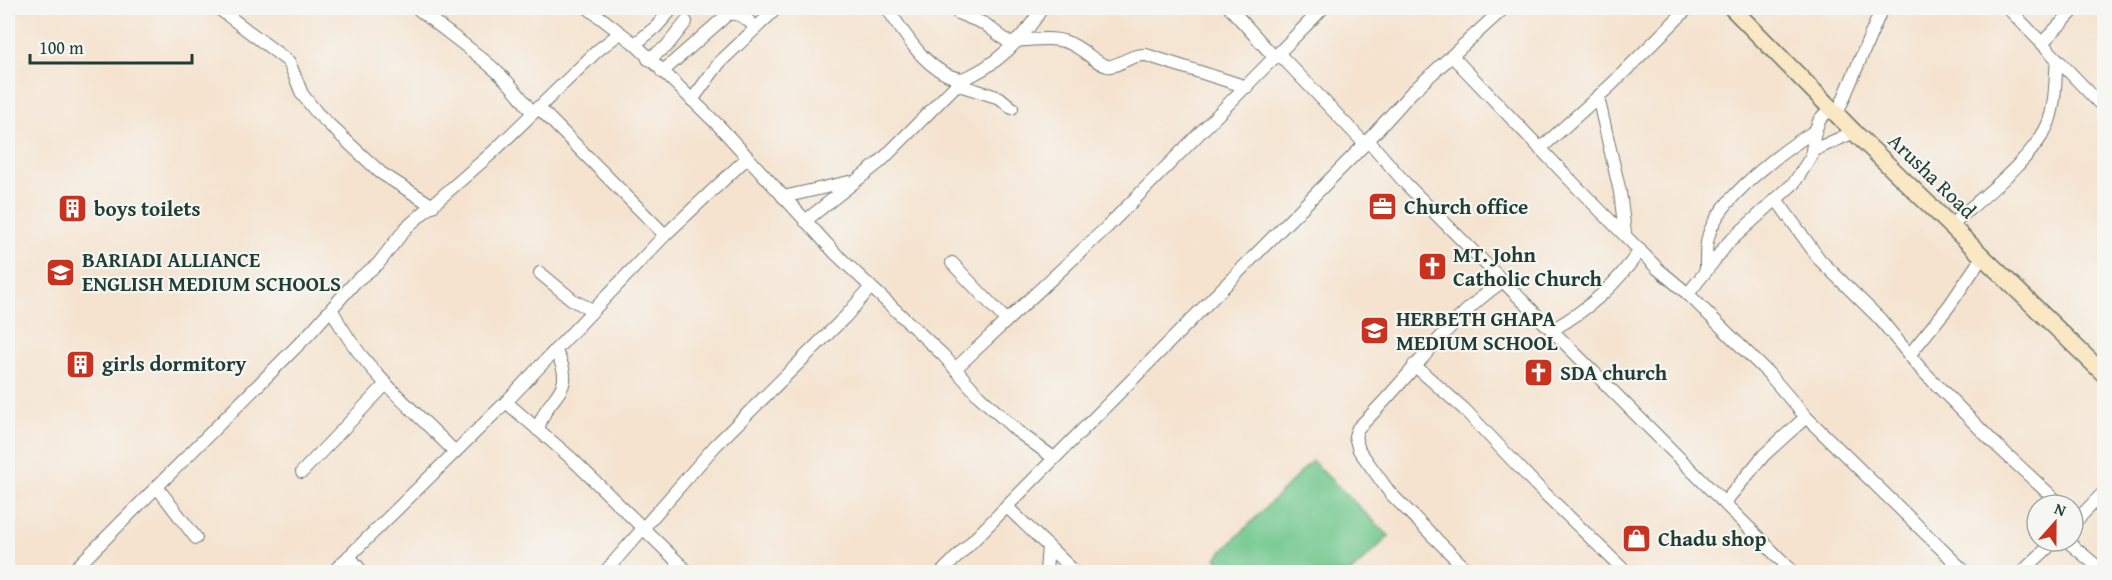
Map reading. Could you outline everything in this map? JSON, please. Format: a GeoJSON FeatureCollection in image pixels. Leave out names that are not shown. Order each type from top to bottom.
{"type":"FeatureCollection","features":[{"type":"Feature","properties":{"kind":"main road","name":"Arusha Road"},"geometry":{"type":"LineString","coordinates":[[1732,8],[1854,132],[2104,374]]}},
{"type":"Feature","properties":{"kind":"street"},"geometry":{"type":"LineString","coordinates":[[218,8],[289,62],[302,94],[381,173],[432,206]]}},
{"type":"Feature","properties":{"kind":"street"},"geometry":{"type":"LineString","coordinates":[[417,8],[481,57],[665,235]]}},
{"type":"Feature","properties":{"kind":"street"},"geometry":{"type":"LineString","coordinates":[[588,8],[635,44],[692,100],[870,288],[956,369],[1017,431],[1054,458]]}},
{"type":"Feature","properties":{"kind":"street"},"geometry":{"type":"LineString","coordinates":[[692,100],[720,62],[777,8]]}},
{"type":"Feature","properties":{"kind":"street"},"geometry":{"type":"LineString","coordinates":[[887,8],[911,42],[940,71],[959,82],[1000,98],[1012,108]]}},
{"type":"Feature","properties":{"kind":"street"},"geometry":{"type":"LineString","coordinates":[[805,221],[880,162],[959,82],[982,70],[1014,43],[1042,8]]}},
{"type":"Feature","properties":{"kind":"street"},"geometry":{"type":"LineString","coordinates":[[1230,8],[1725,502],[1793,573]]}},
{"type":"Feature","properties":{"kind":"street"},"geometry":{"type":"LineString","coordinates":[[956,369],[1075,258],[1323,8]]}},
{"type":"Feature","properties":{"kind":"street"},"geometry":{"type":"LineString","coordinates":[[942,573],[1366,142],[1411,93],[1504,8]]}},
{"type":"Feature","properties":{"kind":"street"},"geometry":{"type":"LineString","coordinates":[[1540,148],[1598,97],[1688,8]]}},
{"type":"Feature","properties":{"kind":"street"},"geometry":{"type":"LineString","coordinates":[[1688,294],[1750,220],[1794,183],[1814,150],[1815,131],[1820,119],[1834,111],[1882,8]]}},
{"type":"Feature","properties":{"kind":"street"},"geometry":{"type":"LineString","coordinates":[[2008,8],[2104,108]]}},
{"type":"Feature","properties":{"kind":"street"},"geometry":{"type":"LineString","coordinates":[[2042,43],[2076,8]]}},
{"type":"Feature","properties":{"kind":"street"},"geometry":{"type":"LineString","coordinates":[[635,44],[656,27],[670,10]]}},
{"type":"Feature","properties":{"kind":"street"},"geometry":{"type":"LineString","coordinates":[[662,72],[728,14],[735,13],[744,17],[755,27]]}},
{"type":"Feature","properties":{"kind":"street"},"geometry":{"type":"LineString","coordinates":[[958,13],[985,24],[1014,43],[1062,40],[1073,44],[1106,66],[1115,66],[1134,54],[1146,55],[1246,87]]}},
{"type":"Feature","properties":{"kind":"street"},"geometry":{"type":"LineString","coordinates":[[648,59],[666,47],[686,22]]}},
{"type":"Feature","properties":{"kind":"street"},"geometry":{"type":"LineString","coordinates":[[72,573],[332,310],[356,281],[378,264],[406,228],[597,51],[620,33]]}},
{"type":"Feature","properties":{"kind":"street"},"geometry":{"type":"LineString","coordinates":[[1452,56],[1640,250],[1768,373],[1806,417],[1965,573]]}},
{"type":"Feature","properties":{"kind":"street"},"geometry":{"type":"LineString","coordinates":[[1951,225],[2003,178],[2040,138],[2048,123],[2052,106],[2057,59]]}},
{"type":"Feature","properties":{"kind":"street"},"geometry":{"type":"LineString","coordinates":[[1598,97],[1620,192],[1624,233]]}},
{"type":"Feature","properties":{"kind":"street"},"geometry":{"type":"LineString","coordinates":[[1706,271],[1705,249],[1709,233],[1727,205],[1771,162],[1815,131]]}},
{"type":"Feature","properties":{"kind":"street"},"geometry":{"type":"LineString","coordinates":[[1814,150],[1854,132]]}},
{"type":"Feature","properties":{"kind":"street"},"geometry":{"type":"LineString","coordinates":[[333,573],[506,402],[665,235],[747,158]]}},
{"type":"Feature","properties":{"kind":"street"},"geometry":{"type":"LineString","coordinates":[[783,196],[854,181]]}},
{"type":"Feature","properties":{"kind":"street"},"geometry":{"type":"LineString","coordinates":[[1776,199],[1820,261],[1880,319],[1920,368],[1992,441],[2048,493]]}},
{"type":"Feature","properties":{"kind":"street"},"geometry":{"type":"LineString","coordinates":[[1552,330],[1597,301],[1627,269],[1640,250]]}},
{"type":"Feature","properties":{"kind":"street"},"geometry":{"type":"LineString","coordinates":[[1910,354],[1949,306],[1983,256]]}},
{"type":"Feature","properties":{"kind":"street"},"geometry":{"type":"LineString","coordinates":[[952,263],[1006,320]]}},
{"type":"Feature","properties":{"kind":"street"},"geometry":{"type":"LineString","coordinates":[[540,273],[574,301],[593,310]]}},
{"type":"Feature","properties":{"kind":"street"},"geometry":{"type":"LineString","coordinates":[[1469,573],[1390,493],[1356,442],[1358,428],[1414,365],[1482,296],[1503,281]]}},
{"type":"Feature","properties":{"kind":"street"},"geometry":{"type":"LineString","coordinates":[[605,573],[715,446],[846,316],[870,288]]}},
{"type":"Feature","properties":{"kind":"street"},"geometry":{"type":"LineString","coordinates":[[332,310],[351,344],[386,384],[455,452]]}},
{"type":"Feature","properties":{"kind":"street"},"geometry":{"type":"LineString","coordinates":[[538,430],[541,415],[558,395],[566,380],[563,363],[555,350]]}},
{"type":"Feature","properties":{"kind":"street"},"geometry":{"type":"LineString","coordinates":[[1414,365],[1464,409],[1536,485],[1626,573]]}},
{"type":"Feature","properties":{"kind":"street"},"geometry":{"type":"LineString","coordinates":[[302,472],[386,384]]}},
{"type":"Feature","properties":{"kind":"street"},"geometry":{"type":"LineString","coordinates":[[506,402],[571,458],[688,573]]}},
{"type":"Feature","properties":{"kind":"street"},"geometry":{"type":"LineString","coordinates":[[1725,502],[1764,455],[1806,417]]}},
{"type":"Feature","properties":{"kind":"street"},"geometry":{"type":"LineString","coordinates":[[157,487],[196,538]]}},
{"type":"Feature","properties":{"kind":"street"},"geometry":{"type":"LineString","coordinates":[[2085,510],[2104,492]]}},
{"type":"Feature","properties":{"kind":"street"},"geometry":{"type":"LineString","coordinates":[[1007,507],[1075,573]]}},
{"type":"Feature","properties":{"kind":"street"},"geometry":{"type":"LineString","coordinates":[[1046,573],[1048,546]]}},
{"type":"Feature","properties":{"kind":"street"},"geometry":{"type":"LineString","coordinates":[[2022,573],[2043,553]]}},
{"type":"Feature","properties":{"kind":"street"},"geometry":{"type":"LineString","coordinates":[[2081,553],[2104,573]]}},
{"type":"Feature","properties":{"kind":"street"},"geometry":{"type":"LineString","coordinates":[[349,556],[362,573]]}},
{"type":"Feature","properties":{"kind":"green space"},"geometry":{"type":"Polygon","coordinates":[[[1312,461],[1389,536],[1351,572],[1230,572],[1216,558],[1312,461]]]}},
{"type":"Feature","properties":{"kind":"place","name":"Church office"},"geometry":{"type":"Point","coordinates":[1383,207]}},
{"type":"Feature","properties":{"kind":"place","name":"boys toilets"},"geometry":{"type":"Point","coordinates":[73,209]}},
{"type":"Feature","properties":{"kind":"place","name":"MT. John Catholic Church"},"geometry":{"type":"Point","coordinates":[1432,267]}},
{"type":"Feature","properties":{"kind":"place","name":"BARIADI ALLIANCE ENGLISH MEDIUM SCHOOLS"},"geometry":{"type":"Point","coordinates":[61,272]}},
{"type":"Feature","properties":{"kind":"place","name":"HERBETH GHAPA MEDIUM SCHOOL"},"geometry":{"type":"Point","coordinates":[1375,331]}},
{"type":"Feature","properties":{"kind":"place","name":"girls dormitory"},"geometry":{"type":"Point","coordinates":[81,364]}},
{"type":"Feature","properties":{"kind":"place","name":"SDA church"},"geometry":{"type":"Point","coordinates":[1539,373]}},
{"type":"Feature","properties":{"kind":"place","name":"Chadu shop"},"geometry":{"type":"Point","coordinates":[1637,539]}}]}
